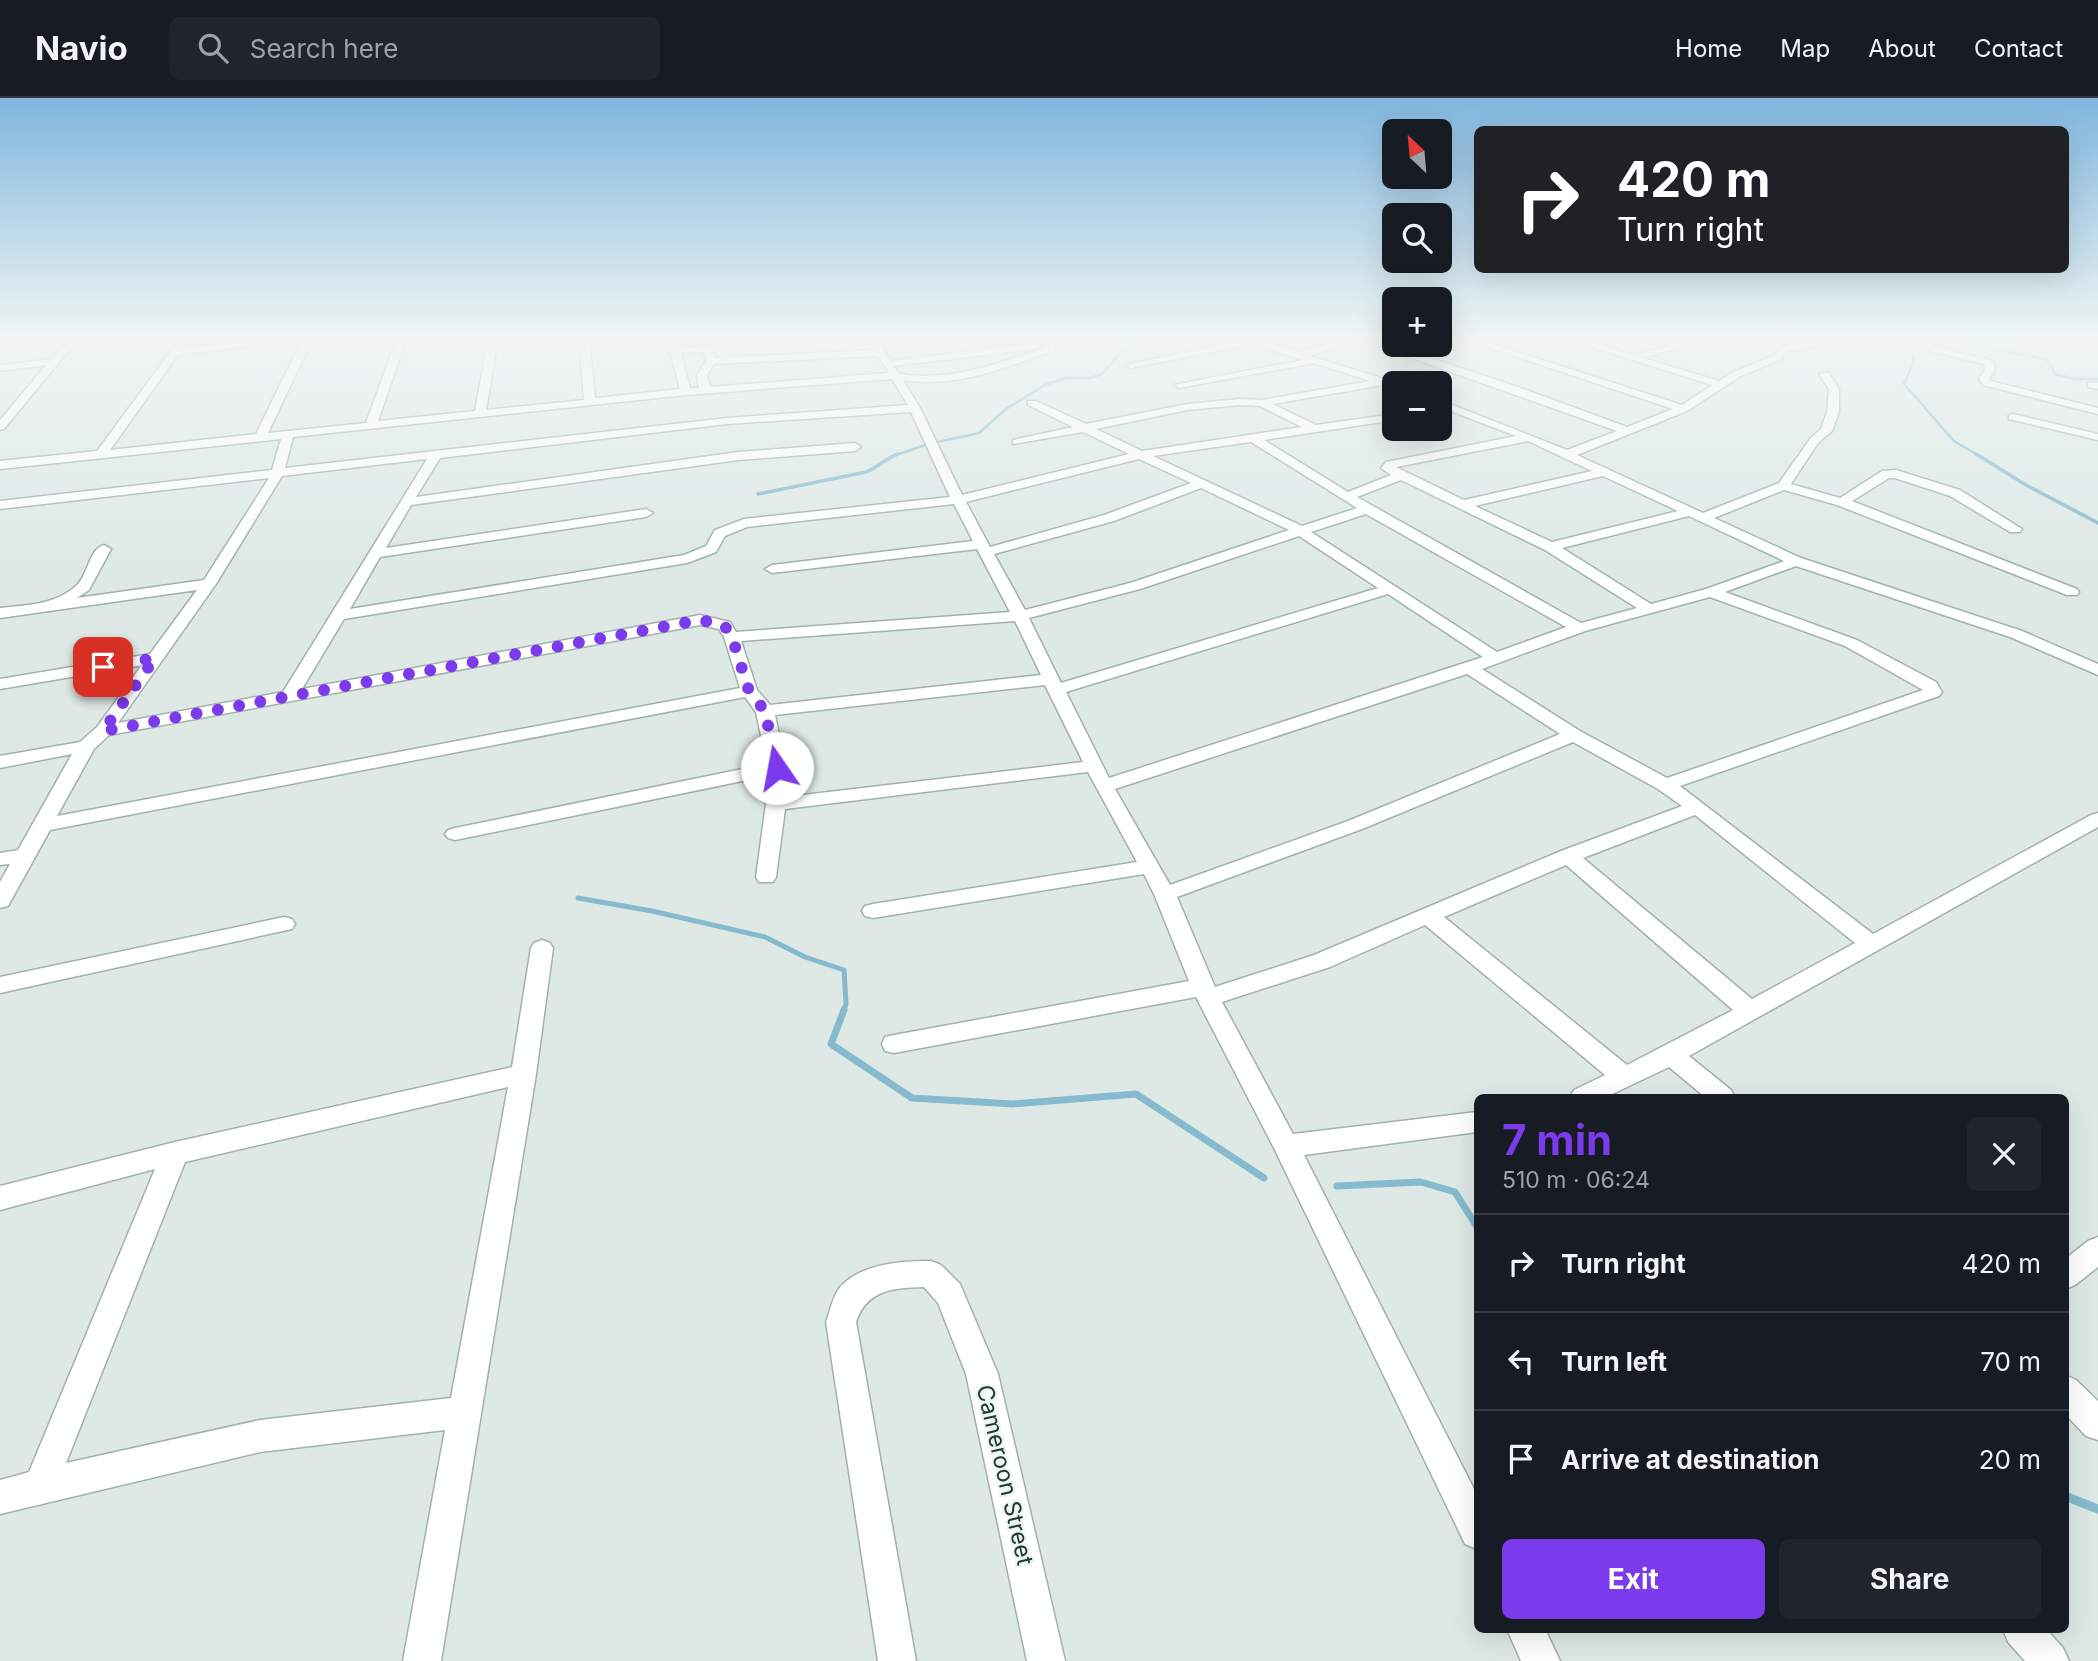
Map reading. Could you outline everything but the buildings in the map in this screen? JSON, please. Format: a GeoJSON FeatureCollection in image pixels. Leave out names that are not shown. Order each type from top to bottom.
{"type":"FeatureCollection","features":[{"type":"Feature","properties":{"kind":"street"},"geometry":{"type":"LineString","coordinates":[[0,427],[12,413]]}},
{"type":"Feature","properties":{"kind":"street"},"geometry":{"type":"LineString","coordinates":[[100,455],[131,413]]}},
{"type":"Feature","properties":{"kind":"street"},"geometry":{"type":"LineString","coordinates":[[260,437],[272,413]]}},
{"type":"Feature","properties":{"kind":"street"},"geometry":{"type":"LineString","coordinates":[[372,425],[376,413]]}},
{"type":"Feature","properties":{"kind":"street"},"geometry":{"type":"LineString","coordinates":[[0,464],[490,413]]}},
{"type":"Feature","properties":{"kind":"street"},"geometry":{"type":"LineString","coordinates":[[407,502],[732,439],[886,413]]}},
{"type":"Feature","properties":{"kind":"street"},"geometry":{"type":"LineString","coordinates":[[917,413],[958,500],[1020,615],[1099,776],[1165,894],[1206,993],[1286,1146],[1474,1525]]}},
{"type":"Feature","properties":{"kind":"street"},"geometry":{"type":"LineString","coordinates":[[1055,413],[1299,530],[1497,659]]}},
{"type":"Feature","properties":{"kind":"street"},"geometry":{"type":"LineString","coordinates":[[1017,442],[1157,413]]}},
{"type":"Feature","properties":{"kind":"street"},"geometry":{"type":"LineString","coordinates":[[1282,413],[1317,430]]}},
{"type":"Feature","properties":{"kind":"street"},"geometry":{"type":"LineString","coordinates":[[1461,413],[1529,438],[1796,561],[2015,634],[2098,670]]}},
{"type":"Feature","properties":{"kind":"street"},"geometry":{"type":"LineString","coordinates":[[1580,413],[1628,431]]}},
{"type":"Feature","properties":{"kind":"street"},"geometry":{"type":"LineString","coordinates":[[1566,455],[1675,413]]}},
{"type":"Feature","properties":{"kind":"street"},"geometry":{"type":"LineString","coordinates":[[1783,486],[1814,441],[1826,431],[1833,413]]}},
{"type":"Feature","properties":{"kind":"street"},"geometry":{"type":"LineString","coordinates":[[2013,417],[2098,437]]}},
{"type":"Feature","properties":{"kind":"street"},"geometry":{"type":"LineString","coordinates":[[341,615],[688,559],[711,549],[720,533],[744,523],[958,500],[1143,454],[1382,420]]}},
{"type":"Feature","properties":{"kind":"street"},"geometry":{"type":"LineString","coordinates":[[0,901],[86,746],[103,731],[209,584],[278,474],[288,434]]}},
{"type":"Feature","properties":{"kind":"street"},"geometry":{"type":"LineString","coordinates":[[1529,438],[1387,466],[1550,548],[1648,608]]}},
{"type":"Feature","properties":{"kind":"street"},"geometry":{"type":"LineString","coordinates":[[0,505],[434,457],[732,439],[855,447]]}},
{"type":"Feature","properties":{"kind":"street"},"geometry":{"type":"LineString","coordinates":[[1255,439],[1367,509],[1578,628]]}},
{"type":"Feature","properties":{"kind":"street"},"geometry":{"type":"LineString","coordinates":[[289,697],[341,615],[434,457]]}},
{"type":"Feature","properties":{"kind":"street"},"geometry":{"type":"LineString","coordinates":[[1465,504],[1604,472]]}},
{"type":"Feature","properties":{"kind":"street"},"geometry":{"type":"LineString","coordinates":[[1842,502],[1886,474],[1896,474],[1955,493],[2015,529]]}},
{"type":"Feature","properties":{"kind":"street"},"geometry":{"type":"LineString","coordinates":[[1349,496],[1402,475]]}},
{"type":"Feature","properties":{"kind":"street"},"geometry":{"type":"LineString","coordinates":[[772,569],[985,548],[1109,518],[1203,483]]}},
{"type":"Feature","properties":{"kind":"street"},"geometry":{"type":"LineString","coordinates":[[1550,548],[1695,515],[1783,486],[1842,502],[2072,592]]}},
{"type":"Feature","properties":{"kind":"street"},"geometry":{"type":"LineString","coordinates":[[732,637],[1020,615],[1135,586],[1367,509]]}},
{"type":"Feature","properties":{"kind":"street"},"geometry":{"type":"LineString","coordinates":[[375,554],[646,513]]}},
{"type":"Feature","properties":{"kind":"street"},"geometry":{"type":"LineString","coordinates":[[53,606],[84,587],[104,549]]}},
{"type":"Feature","properties":{"kind":"street"},"geometry":{"type":"LineString","coordinates":[[776,804],[1099,776],[1469,668],[1578,628],[1711,592],[1796,561]]}},
{"type":"Feature","properties":{"kind":"street"},"geometry":{"type":"LineString","coordinates":[[0,613],[209,584]]}},
{"type":"Feature","properties":{"kind":"street"},"geometry":{"type":"LineString","coordinates":[[765,711],[1054,684],[1390,589]]}},
{"type":"Feature","properties":{"kind":"street"},"geometry":{"type":"LineString","coordinates":[[1665,785],[1933,692],[1930,686],[1852,643],[1711,592]]}},
{"type":"Feature","properties":{"kind":"street"},"geometry":{"type":"LineString","coordinates":[[103,731],[700,620],[724,625],[732,637],[749,691],[765,711],[777,768],[776,804],[766,877]]}},
{"type":"Feature","properties":{"kind":"street"},"geometry":{"type":"LineString","coordinates":[[0,684],[155,658]]}},
{"type":"Feature","properties":{"kind":"street"},"geometry":{"type":"LineString","coordinates":[[1469,668],[1574,735],[1665,785],[1697,807],[1872,945]]}},
{"type":"Feature","properties":{"kind":"street"},"geometry":{"type":"LineString","coordinates":[[42,825],[749,691]]}},
{"type":"Feature","properties":{"kind":"street"},"geometry":{"type":"LineString","coordinates":[[1165,894],[1355,825],[1574,735]]}},
{"type":"Feature","properties":{"kind":"street"},"geometry":{"type":"LineString","coordinates":[[0,762],[86,746]]}},
{"type":"Feature","properties":{"kind":"street"},"geometry":{"type":"LineString","coordinates":[[455,834],[777,768]]}},
{"type":"Feature","properties":{"kind":"street"},"geometry":{"type":"LineString","coordinates":[[894,1044],[1206,993],[1322,961],[1568,856],[1697,807]]}},
{"type":"Feature","properties":{"kind":"street"},"geometry":{"type":"LineString","coordinates":[[1589,1094],[1671,1055],[2098,819]]}},
{"type":"Feature","properties":{"kind":"street"},"geometry":{"type":"LineString","coordinates":[[0,859],[24,855]]}},
{"type":"Feature","properties":{"kind":"street"},"geometry":{"type":"LineString","coordinates":[[1568,856],[1750,1011]]}},
{"type":"Feature","properties":{"kind":"street"},"geometry":{"type":"LineString","coordinates":[[873,911],[1149,866]]}},
{"type":"Feature","properties":{"kind":"street"},"geometry":{"type":"LineString","coordinates":[[1429,916],[1625,1077]]}},
{"type":"Feature","properties":{"kind":"street"},"geometry":{"type":"LineString","coordinates":[[0,985],[284,924]]}},
{"type":"Feature","properties":{"kind":"street"},"geometry":{"type":"LineString","coordinates":[[422,1661],[523,1074],[542,948]]}},
{"type":"Feature","properties":{"kind":"street"},"geometry":{"type":"LineString","coordinates":[[1671,1055],[1718,1094]]}},
{"type":"Feature","properties":{"kind":"street"},"geometry":{"type":"LineString","coordinates":[[0,1198],[175,1153],[523,1074]]}},
{"type":"Feature","properties":{"kind":"street"},"geometry":{"type":"LineString","coordinates":[[1286,1146],[1474,1122]]}},
{"type":"Feature","properties":{"kind":"street"},"geometry":{"type":"LineString","coordinates":[[40,1486],[175,1153]]}},
{"type":"Feature","properties":{"kind":"street"},"geometry":{"type":"LineString","coordinates":[[2069,1273],[2098,1250]]}},
{"type":"Feature","properties":{"kind":"street","name":"Cameroon Street"},"geometry":{"type":"LineString","coordinates":[[897,1661],[841,1322],[850,1297],[872,1282],[891,1277],[931,1274],[949,1294],[982,1374],[1046,1661]]}},
{"type":"Feature","properties":{"kind":"street"},"geometry":{"type":"LineString","coordinates":[[2069,1395],[2098,1424]]}},
{"type":"Feature","properties":{"kind":"street"},"geometry":{"type":"LineString","coordinates":[[0,1497],[260,1436],[465,1412]]}},
{"type":"Feature","properties":{"kind":"street"},"geometry":{"type":"LineString","coordinates":[[1527,1633],[1541,1661]]}},
{"type":"Feature","properties":{"kind":"street"},"geometry":{"type":"LineString","coordinates":[[2025,1633],[2050,1661]]}},
{"type":"Feature","properties":{"kind":"waterway"},"geometry":{"type":"LineString","coordinates":[[895,455],[928,444],[979,433],[1002,413]]}},
{"type":"Feature","properties":{"kind":"waterway"},"geometry":{"type":"LineString","coordinates":[[1929,413],[1954,441],[1979,456]]}},
{"type":"Feature","properties":{"kind":"waterway"},"geometry":{"type":"LineString","coordinates":[[1976,454],[2026,485],[2098,523]]}},
{"type":"Feature","properties":{"kind":"waterway"},"geometry":{"type":"LineString","coordinates":[[758,494],[866,472],[895,455]]}},
{"type":"Feature","properties":{"kind":"waterway"},"geometry":{"type":"LineString","coordinates":[[578,898],[652,911],[765,937],[805,957],[844,970],[846,1004],[843,1012]]}},
{"type":"Feature","properties":{"kind":"waterway"},"geometry":{"type":"LineString","coordinates":[[844,1010],[831,1044],[912,1098],[1013,1104],[1136,1094],[1264,1178]]}},
{"type":"Feature","properties":{"kind":"waterway"},"geometry":{"type":"LineString","coordinates":[[1337,1186],[1421,1182],[1455,1192],[1474,1222]]}},
{"type":"Feature","properties":{"kind":"waterway"},"geometry":{"type":"LineString","coordinates":[[2069,1498],[2098,1509]]}},
{"type":"Feature","properties":{"kind":"route"},"geometry":{"type":"LineString","coordinates":[[103,667],[155,658],[103,731],[700,620],[724,625],[732,637],[749,691],[765,711],[777,768]]}}]}
